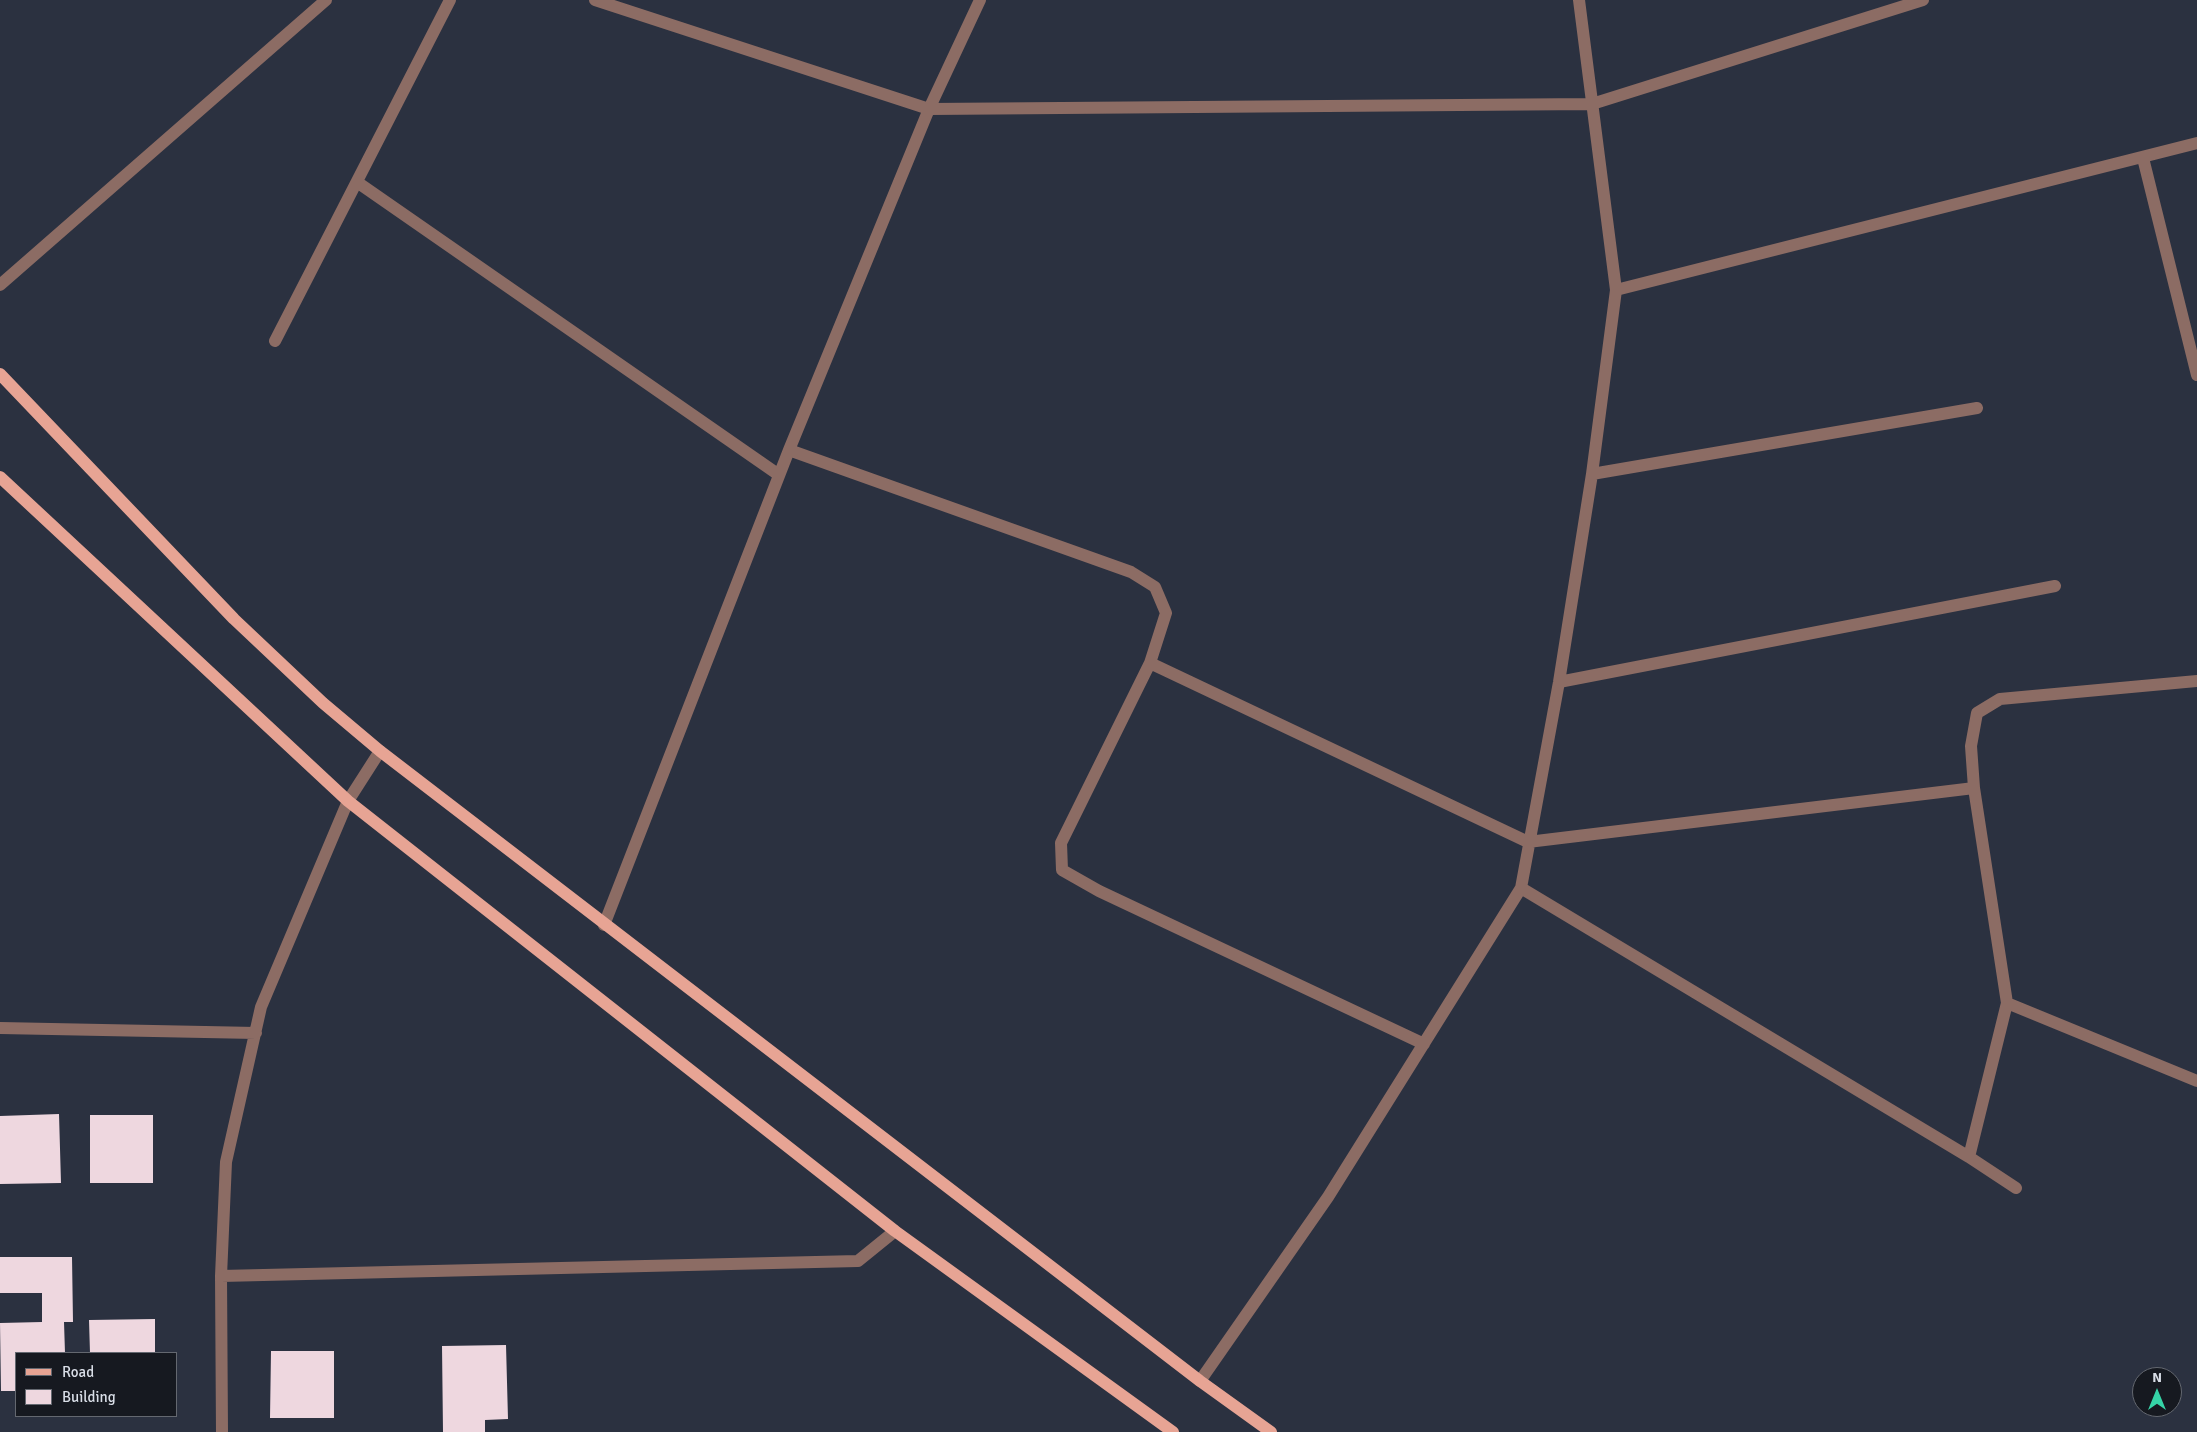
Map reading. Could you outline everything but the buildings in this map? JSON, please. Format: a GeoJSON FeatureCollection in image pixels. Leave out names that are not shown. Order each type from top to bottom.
{"type":"FeatureCollection","features":[{"type":"Feature","properties":{"kind":"main road"},"geometry":{"type":"LineString","coordinates":[[0,374],[234,620],[323,703],[380,750],[604,925],[1200,1381],[1271,1432]]}},
{"type":"Feature","properties":{"kind":"main road"},"geometry":{"type":"LineString","coordinates":[[0,477],[348,801],[895,1231],[1173,1432]]}},
{"type":"Feature","properties":{"kind":"street"},"geometry":{"type":"LineString","coordinates":[[0,285],[326,0]]}},
{"type":"Feature","properties":{"kind":"street"},"geometry":{"type":"LineString","coordinates":[[275,341],[450,0]]}},
{"type":"Feature","properties":{"kind":"street"},"geometry":{"type":"LineString","coordinates":[[595,0],[929,109],[1592,104],[1923,0]]}},
{"type":"Feature","properties":{"kind":"street"},"geometry":{"type":"LineString","coordinates":[[604,925],[789,450],[929,109],[980,0]]}},
{"type":"Feature","properties":{"kind":"street"},"geometry":{"type":"LineString","coordinates":[[1200,1381],[1328,1197],[1521,888],[1559,682],[1592,474],[1616,290],[1579,0]]}},
{"type":"Feature","properties":{"kind":"street"},"geometry":{"type":"LineString","coordinates":[[1616,290],[1932,208],[2143,158],[2197,143]]}},
{"type":"Feature","properties":{"kind":"street"},"geometry":{"type":"LineString","coordinates":[[2143,158],[2197,375]]}},
{"type":"Feature","properties":{"kind":"street"},"geometry":{"type":"LineString","coordinates":[[357,182],[779,475]]}},
{"type":"Feature","properties":{"kind":"street"},"geometry":{"type":"LineString","coordinates":[[1592,474],[1977,408]]}},
{"type":"Feature","properties":{"kind":"street"},"geometry":{"type":"LineString","coordinates":[[789,450],[1131,572],[1155,587],[1166,614],[1150,663],[1061,843],[1062,870],[1099,891],[1424,1044]]}},
{"type":"Feature","properties":{"kind":"street"},"geometry":{"type":"LineString","coordinates":[[1559,682],[2055,586]]}},
{"type":"Feature","properties":{"kind":"street"},"geometry":{"type":"LineString","coordinates":[[1150,663],[1528,842],[1974,788]]}},
{"type":"Feature","properties":{"kind":"street"},"geometry":{"type":"LineString","coordinates":[[1969,1157],[2007,1003],[1974,788],[1971,746],[1977,713],[2000,699],[2197,681]]}},
{"type":"Feature","properties":{"kind":"street"},"geometry":{"type":"LineString","coordinates":[[222,1432],[220,1276],[226,1162],[261,1007],[348,801],[380,750]]}},
{"type":"Feature","properties":{"kind":"street"},"geometry":{"type":"LineString","coordinates":[[1521,888],[1969,1157],[2016,1188]]}},
{"type":"Feature","properties":{"kind":"street"},"geometry":{"type":"LineString","coordinates":[[2007,1003],[2197,1081]]}},
{"type":"Feature","properties":{"kind":"street"},"geometry":{"type":"LineString","coordinates":[[0,1028],[256,1032]]}},
{"type":"Feature","properties":{"kind":"street"},"geometry":{"type":"LineString","coordinates":[[220,1276],[858,1261],[895,1231]]}}]}
